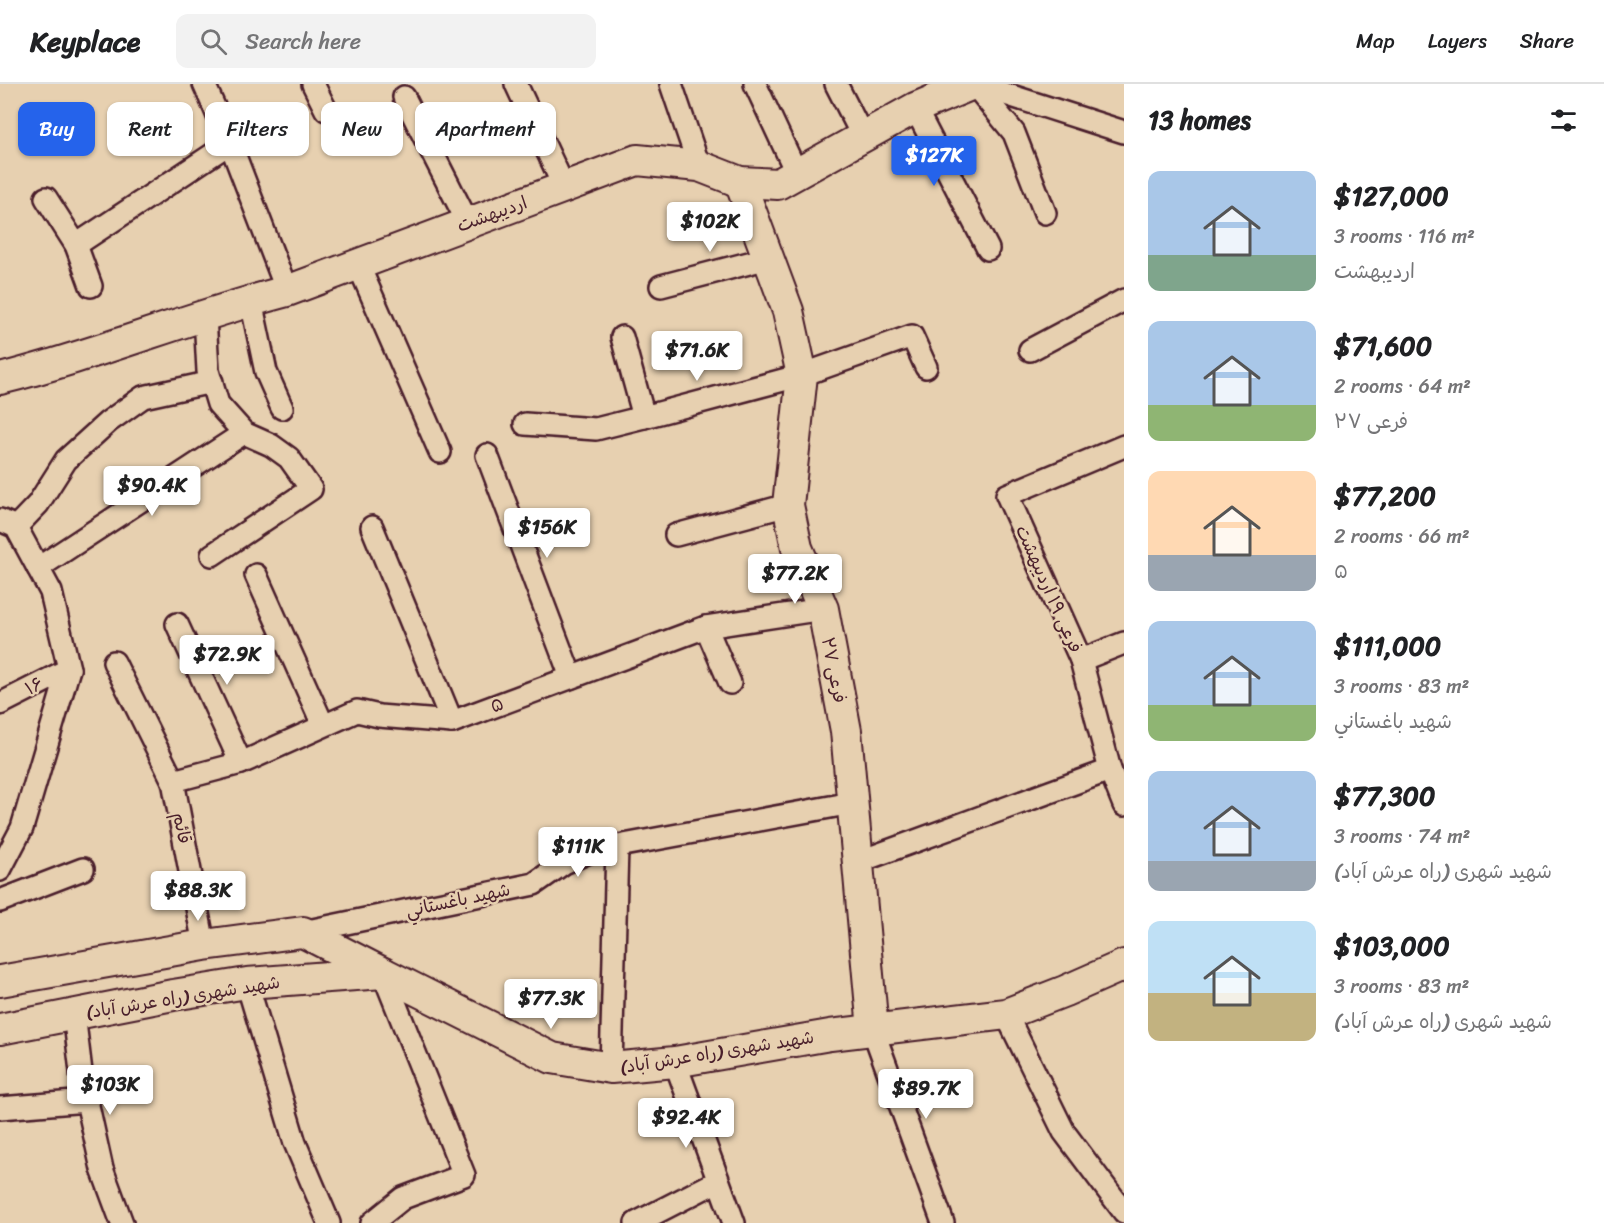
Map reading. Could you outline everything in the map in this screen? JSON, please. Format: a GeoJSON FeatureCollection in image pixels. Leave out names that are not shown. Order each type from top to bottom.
{"type":"FeatureCollection","features":[{"type":"Feature","properties":{"kind":"street"},"geometry":{"type":"LineString","coordinates":[[204,84],[212,102]]}},
{"type":"Feature","properties":{"kind":"street"},"geometry":{"type":"LineString","coordinates":[[313,84],[322,102]]}},
{"type":"Feature","properties":{"kind":"street"},"geometry":{"type":"LineString","coordinates":[[516,84],[564,187]]}},
{"type":"Feature","properties":{"kind":"street"},"geometry":{"type":"LineString","coordinates":[[671,84],[699,166]]}},
{"type":"Feature","properties":{"kind":"street"},"geometry":{"type":"LineString","coordinates":[[754,84],[797,174]]}},
{"type":"Feature","properties":{"kind":"street"},"geometry":{"type":"LineString","coordinates":[[836,84],[863,137]]}},
{"type":"Feature","properties":{"kind":"street"},"geometry":{"type":"LineString","coordinates":[[974,84],[1124,132]]}},
{"type":"Feature","properties":{"kind":"street"},"geometry":{"type":"LineString","coordinates":[[974,84],[1014,133],[1045,213]]}},
{"type":"Feature","properties":{"kind":"street","name":"اردیبهشت"},"geometry":{"type":"LineString","coordinates":[[0,379],[287,291],[637,160],[699,166],[740,182],[778,184],[915,108],[974,84]]}},
{"type":"Feature","properties":{"kind":"street"},"geometry":{"type":"LineString","coordinates":[[405,97],[468,223]]}},
{"type":"Feature","properties":{"kind":"street"},"geometry":{"type":"LineString","coordinates":[[915,108],[988,249]]}},
{"type":"Feature","properties":{"kind":"street"},"geometry":{"type":"LineString","coordinates":[[76,245],[210,156]]}},
{"type":"Feature","properties":{"kind":"street"},"geometry":{"type":"LineString","coordinates":[[235,156],[287,291]]}},
{"type":"Feature","properties":{"kind":"street","name":"فرعی ۲۷"},"geometry":{"type":"LineString","coordinates":[[740,182],[788,311],[802,375],[788,505],[797,548],[823,609],[846,731],[873,1030]]}},
{"type":"Feature","properties":{"kind":"street"},"geometry":{"type":"LineString","coordinates":[[46,198],[76,245],[92,286]]}},
{"type":"Feature","properties":{"kind":"street"},"geometry":{"type":"LineString","coordinates":[[661,286],[768,258]]}},
{"type":"Feature","properties":{"kind":"street"},"geometry":{"type":"LineString","coordinates":[[358,264],[440,452]]}},
{"type":"Feature","properties":{"kind":"street"},"geometry":{"type":"LineString","coordinates":[[1030,350],[1124,300]]}},
{"type":"Feature","properties":{"kind":"street"},"geometry":{"type":"LineString","coordinates":[[250,301],[266,372],[282,408]]}},
{"type":"Feature","properties":{"kind":"street"},"geometry":{"type":"LineString","coordinates":[[205,316],[208,371],[218,404],[244,433],[271,445],[289,458],[311,489],[212,555]]}},
{"type":"Feature","properties":{"kind":"street"},"geometry":{"type":"LineString","coordinates":[[525,424],[596,429],[802,375],[912,336],[926,367]]}},
{"type":"Feature","properties":{"kind":"street"},"geometry":{"type":"LineString","coordinates":[[622,337],[644,417]]}},
{"type":"Feature","properties":{"kind":"street"},"geometry":{"type":"LineString","coordinates":[[0,870],[22,828],[69,669],[51,592],[38,568],[5,523],[38,504],[66,460],[108,422],[143,397],[212,382]]}},
{"type":"Feature","properties":{"kind":"street"},"geometry":{"type":"LineString","coordinates":[[38,568],[244,433]]}},
{"type":"Feature","properties":{"kind":"street","name":"فرعی ۱۹ اردیبهشت"},"geometry":{"type":"LineString","coordinates":[[1124,446],[1007,495],[1081,660],[1110,770],[1124,805]]}},
{"type":"Feature","properties":{"kind":"street"},"geometry":{"type":"LineString","coordinates":[[487,455],[571,677]]}},
{"type":"Feature","properties":{"kind":"street"},"geometry":{"type":"LineString","coordinates":[[676,535],[788,505]]}},
{"type":"Feature","properties":{"kind":"street"},"geometry":{"type":"LineString","coordinates":[[372,527],[452,722]]}},
{"type":"Feature","properties":{"kind":"street"},"geometry":{"type":"LineString","coordinates":[[256,575],[323,725]]}},
{"type":"Feature","properties":{"kind":"street","name":"۵"},"geometry":{"type":"LineString","coordinates":[[173,781],[241,764],[357,711],[378,716],[452,722],[706,627],[823,609]]}},
{"type":"Feature","properties":{"kind":"street"},"geometry":{"type":"LineString","coordinates":[[177,624],[241,764]]}},
{"type":"Feature","properties":{"kind":"street"},"geometry":{"type":"LineString","coordinates":[[706,627],[730,683]]}},
{"type":"Feature","properties":{"kind":"street"},"geometry":{"type":"LineString","coordinates":[[1081,660],[1124,643]]}},
{"type":"Feature","properties":{"kind":"street","name":"قائم"},"geometry":{"type":"LineString","coordinates":[[114,662],[173,781],[204,945]]}},
{"type":"Feature","properties":{"kind":"street","name":"۱۶"},"geometry":{"type":"LineString","coordinates":[[0,704],[69,669]]}},
{"type":"Feature","properties":{"kind":"street"},"geometry":{"type":"LineString","coordinates":[[858,862],[1110,770]]}},
{"type":"Feature","properties":{"kind":"street","name":"شهيد باغستاني"},"geometry":{"type":"LineString","coordinates":[[303,932],[534,884],[564,863],[591,851],[852,803]]}},
{"type":"Feature","properties":{"kind":"street"},"geometry":{"type":"LineString","coordinates":[[611,1068],[617,847]]}},
{"type":"Feature","properties":{"kind":"street"},"geometry":{"type":"LineString","coordinates":[[0,901],[83,869]]}},
{"type":"Feature","properties":{"kind":"street"},"geometry":{"type":"LineString","coordinates":[[0,979],[204,945],[303,932],[383,973],[464,1175],[403,1198],[372,1223]]}},
{"type":"Feature","properties":{"kind":"street","name":"شهید شهری (راه عرش آباد)"},"geometry":{"type":"LineString","coordinates":[[0,1029],[247,983],[383,973],[552,1058],[611,1068],[675,1062],[830,1035],[1006,1014],[1124,965]]}},
{"type":"Feature","properties":{"kind":"street"},"geometry":{"type":"LineString","coordinates":[[247,983],[295,1143],[329,1223]]}},
{"type":"Feature","properties":{"kind":"street"},"geometry":{"type":"LineString","coordinates":[[74,1014],[82,1080],[102,1169],[122,1223]]}},
{"type":"Feature","properties":{"kind":"street"},"geometry":{"type":"LineString","coordinates":[[1006,1014],[1064,1132],[1124,1212]]}},
{"type":"Feature","properties":{"kind":"street"},"geometry":{"type":"LineString","coordinates":[[873,1030],[943,1223]]}},
{"type":"Feature","properties":{"kind":"street"},"geometry":{"type":"LineString","coordinates":[[675,1062],[734,1223]]}},
{"type":"Feature","properties":{"kind":"street"},"geometry":{"type":"LineString","coordinates":[[0,1108],[87,1101]]}},
{"type":"Feature","properties":{"kind":"street"},"geometry":{"type":"LineString","coordinates":[[636,1223],[718,1180]]}}]}
